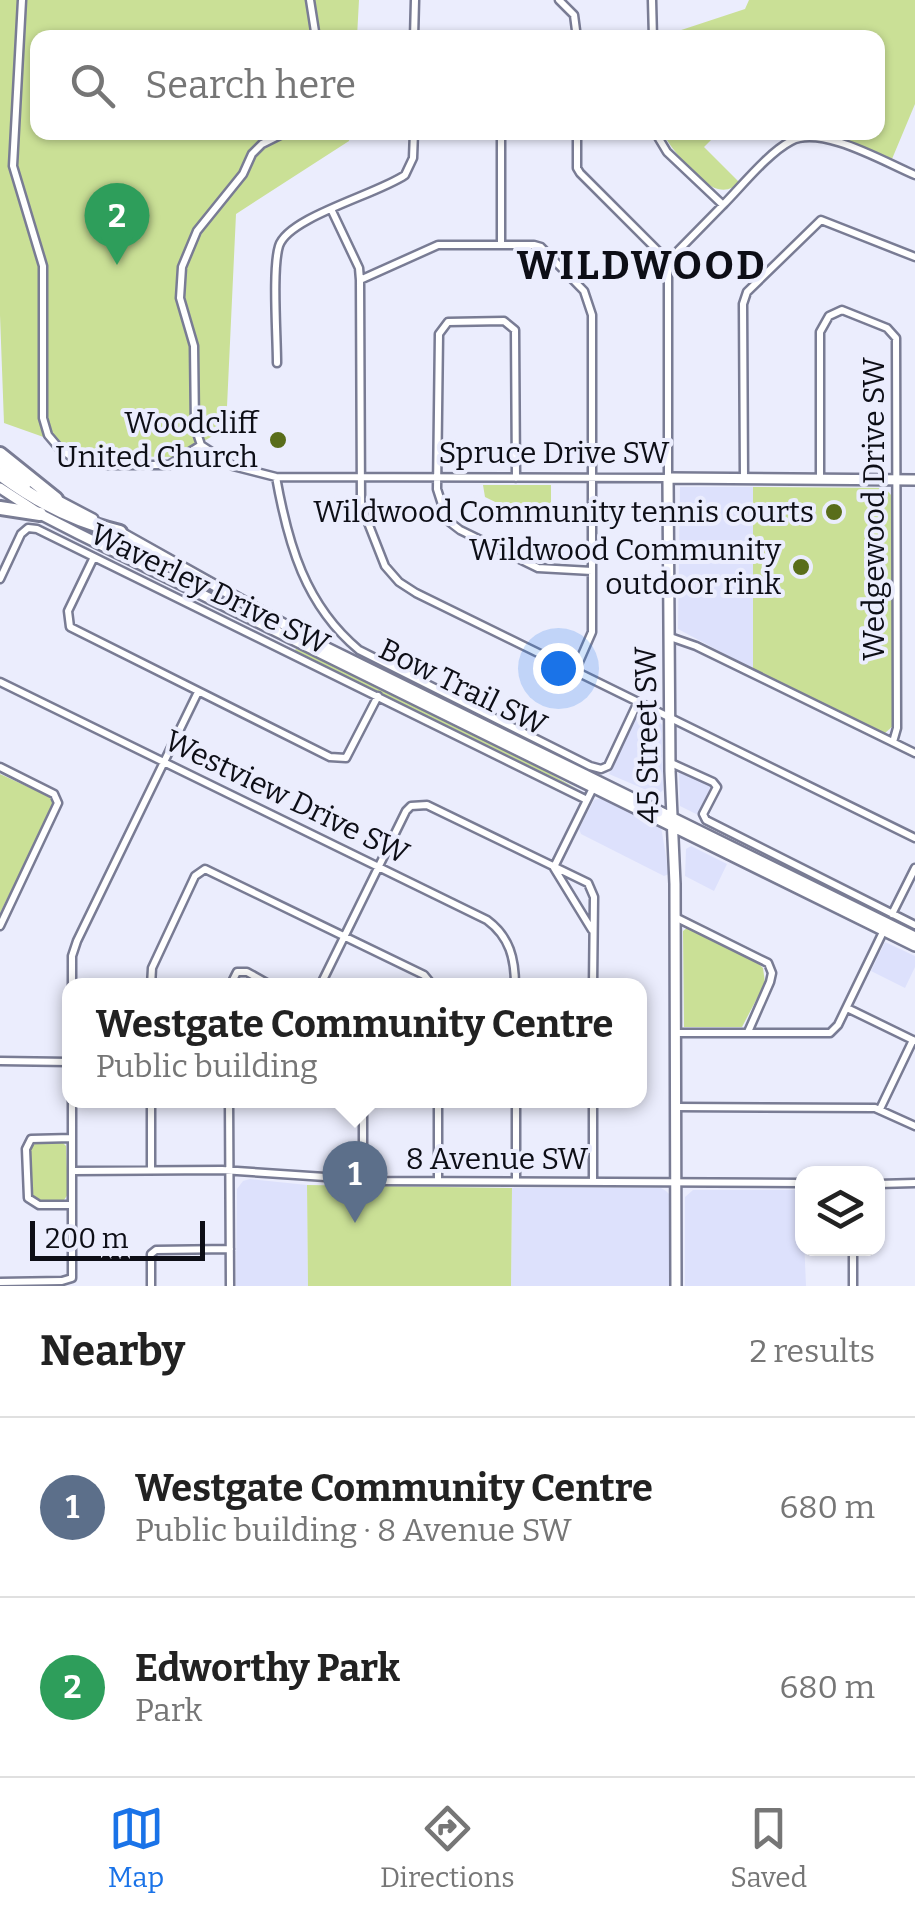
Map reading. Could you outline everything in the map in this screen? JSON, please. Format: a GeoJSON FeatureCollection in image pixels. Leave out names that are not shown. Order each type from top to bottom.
{"type":"FeatureCollection","features":[{"type":"Feature","properties":{"kind":"highway"},"geometry":{"type":"LineString","coordinates":[[0,454],[56,499]]}},
{"type":"Feature","properties":{"kind":"highway"},"geometry":{"type":"LineString","coordinates":[[0,474],[48,506],[87,524],[120,532]]}},
{"type":"Feature","properties":{"kind":"highway"},"geometry":{"type":"LineString","coordinates":[[0,508],[40,514]]}},
{"type":"Feature","properties":{"kind":"main road","name":"Bow Trail SW"},"geometry":{"type":"LineString","coordinates":[[0,463],[56,499],[331,650],[915,937]]}},
{"type":"Feature","properties":{"kind":"main road","name":"Spruce Drive SW"},"geometry":{"type":"LineString","coordinates":[[668,478],[915,480]]}},
{"type":"Feature","properties":{"kind":"main road","name":"45 Street SW"},"geometry":{"type":"LineString","coordinates":[[668,478],[676,1286]]}},
{"type":"Feature","properties":{"kind":"main road","name":"Bow Trail SW"},"geometry":{"type":"LineString","coordinates":[[0,488],[40,514],[915,946]]}},
{"type":"Feature","properties":{"kind":"main road"},"geometry":{"type":"LineString","coordinates":[[232,610],[240,608],[241,600]]}},
{"type":"Feature","properties":{"kind":"street"},"geometry":{"type":"LineString","coordinates":[[22,0],[13,166],[44,266],[43,418],[48,436],[66,454],[95,465],[169,465],[201,445],[195,427],[194,346],[180,298],[182,267],[197,231],[243,174],[252,154],[270,140]]}},
{"type":"Feature","properties":{"kind":"street"},"geometry":{"type":"LineString","coordinates":[[310,0],[315,30]]}},
{"type":"Feature","properties":{"kind":"street"},"geometry":{"type":"LineString","coordinates":[[414,0],[414,30]]}},
{"type":"Feature","properties":{"kind":"street"},"geometry":{"type":"LineString","coordinates":[[559,0],[574,14],[576,30]]}},
{"type":"Feature","properties":{"kind":"street"},"geometry":{"type":"LineString","coordinates":[[652,0],[653,30]]}},
{"type":"Feature","properties":{"kind":"street"},"geometry":{"type":"LineString","coordinates":[[277,363],[279,245],[290,230],[405,175],[413,158],[414,140]]}},
{"type":"Feature","properties":{"kind":"street"},"geometry":{"type":"LineString","coordinates":[[501,140],[501,245]]}},
{"type":"Feature","properties":{"kind":"street"},"geometry":{"type":"LineString","coordinates":[[576,140],[580,173],[668,261],[784,146],[797,140]]}},
{"type":"Feature","properties":{"kind":"street"},"geometry":{"type":"LineString","coordinates":[[660,140],[722,206]]}},
{"type":"Feature","properties":{"kind":"street"},"geometry":{"type":"LineString","coordinates":[[830,140],[915,175]]}},
{"type":"Feature","properties":{"kind":"street"},"geometry":{"type":"LineString","coordinates":[[332,211],[360,280],[360,476],[364,516],[382,560],[400,582],[915,838]]}},
{"type":"Feature","properties":{"kind":"street"},"geometry":{"type":"LineString","coordinates":[[744,478],[747,292],[820,220],[915,258]]}},
{"type":"Feature","properties":{"kind":"street"},"geometry":{"type":"LineString","coordinates":[[360,280],[438,245],[541,247],[587,296],[592,316],[591,638],[574,671]]}},
{"type":"Feature","properties":{"kind":"street","name":"45 Street SW"},"geometry":{"type":"LineString","coordinates":[[668,261],[668,478]]}},
{"type":"Feature","properties":{"kind":"street","name":"Wedgewood Drive SW"},"geometry":{"type":"LineString","coordinates":[[820,478],[820,332],[829,316],[842,310],[886,328],[896,338],[897,728],[893,742]]}},
{"type":"Feature","properties":{"kind":"street"},"geometry":{"type":"LineString","coordinates":[[516,478],[516,334],[504,321],[452,321],[441,328],[437,489],[444,514],[460,530],[538,568],[592,571]]}},
{"type":"Feature","properties":{"kind":"street","name":"Spruce Drive SW"},"geometry":{"type":"LineString","coordinates":[[201,445],[233,466],[276,476],[668,478]]}},
{"type":"Feature","properties":{"kind":"street"},"geometry":{"type":"LineString","coordinates":[[276,476],[289,538],[306,585],[333,627],[359,650],[601,769],[608,766],[638,702]]}},
{"type":"Feature","properties":{"kind":"street","name":"Waverley Drive SW"},"geometry":{"type":"LineString","coordinates":[[0,579],[21,534],[28,528],[588,800]]}},
{"type":"Feature","properties":{"kind":"street"},"geometry":{"type":"LineString","coordinates":[[94,558],[68,611],[70,627],[198,692],[338,759],[349,754],[378,696]]}},
{"type":"Feature","properties":{"kind":"street"},"geometry":{"type":"LineString","coordinates":[[670,637],[915,753]]}},
{"type":"Feature","properties":{"kind":"street","name":"Westview Drive SW"},"geometry":{"type":"LineString","coordinates":[[0,682],[495,926],[513,956],[514,978]]}},
{"type":"Feature","properties":{"kind":"street"},"geometry":{"type":"LineString","coordinates":[[72,978],[77,940],[198,692]]}},
{"type":"Feature","properties":{"kind":"street"},"geometry":{"type":"LineString","coordinates":[[670,762],[717,787],[703,814],[706,820],[915,925]]}},
{"type":"Feature","properties":{"kind":"street"},"geometry":{"type":"LineString","coordinates":[[0,768],[54,794],[58,803],[0,926]]}},
{"type":"Feature","properties":{"kind":"street"},"geometry":{"type":"LineString","coordinates":[[554,867],[592,788]]}},
{"type":"Feature","properties":{"kind":"street"},"geometry":{"type":"LineString","coordinates":[[324,978],[406,811],[420,804],[427,804],[590,886],[594,897],[593,978]]}},
{"type":"Feature","properties":{"kind":"street"},"geometry":{"type":"LineString","coordinates":[[554,867],[592,932]]}},
{"type":"Feature","properties":{"kind":"street"},"geometry":{"type":"LineString","coordinates":[[892,914],[915,868]]}},
{"type":"Feature","properties":{"kind":"street"},"geometry":{"type":"LineString","coordinates":[[151,978],[152,968],[195,876],[205,869],[426,978]]}},
{"type":"Feature","properties":{"kind":"street"},"geometry":{"type":"LineString","coordinates":[[675,917],[768,963],[770,982],[748,1033]]}},
{"type":"Feature","properties":{"kind":"street"},"geometry":{"type":"LineString","coordinates":[[676,1033],[828,1034],[837,1027],[884,930]]}},
{"type":"Feature","properties":{"kind":"street"},"geometry":{"type":"LineString","coordinates":[[234,978],[237,972],[247,972],[258,978]]}},
{"type":"Feature","properties":{"kind":"street"},"geometry":{"type":"LineString","coordinates":[[847,1008],[914,1041],[880,1108]]}},
{"type":"Feature","properties":{"kind":"street"},"geometry":{"type":"LineString","coordinates":[[0,1061],[62,1062]]}},
{"type":"Feature","properties":{"kind":"street"},"geometry":{"type":"LineString","coordinates":[[676,1107],[880,1108],[915,1126]]}},
{"type":"Feature","properties":{"kind":"street"},"geometry":{"type":"LineString","coordinates":[[0,1282],[72,1278],[72,1108]]}},
{"type":"Feature","properties":{"kind":"street"},"geometry":{"type":"LineString","coordinates":[[151,1108],[151,1170]]}},
{"type":"Feature","properties":{"kind":"street"},"geometry":{"type":"LineString","coordinates":[[230,1108],[230,1286]]}},
{"type":"Feature","properties":{"kind":"street"},"geometry":{"type":"LineString","coordinates":[[363,1108],[363,1180]]}},
{"type":"Feature","properties":{"kind":"street"},"geometry":{"type":"LineString","coordinates":[[438,1108],[438,1181]]}},
{"type":"Feature","properties":{"kind":"street"},"geometry":{"type":"LineString","coordinates":[[516,1108],[516,1181]]}},
{"type":"Feature","properties":{"kind":"street"},"geometry":{"type":"LineString","coordinates":[[593,1108],[593,1182]]}},
{"type":"Feature","properties":{"kind":"street"},"geometry":{"type":"LineString","coordinates":[[72,1138],[31,1139],[26,1149],[28,1198],[39,1205],[72,1205]]}},
{"type":"Feature","properties":{"kind":"street","name":"8 Avenue SW"},"geometry":{"type":"LineString","coordinates":[[73,1171],[230,1170],[363,1180],[795,1183]]}},
{"type":"Feature","properties":{"kind":"street"},"geometry":{"type":"LineString","coordinates":[[885,1184],[915,1184]]}},
{"type":"Feature","properties":{"kind":"street"},"geometry":{"type":"LineString","coordinates":[[151,1286],[151,1254],[156,1250],[230,1249]]}},
{"type":"Feature","properties":{"kind":"street"},"geometry":{"type":"LineString","coordinates":[[853,1256],[853,1286]]}},
{"type":"Feature","properties":{"kind":"shaded area"},"geometry":{"type":"Polygon","coordinates":[[[680,487],[753,487],[753,669],[678,629],[680,487]]]}},
{"type":"Feature","properties":{"kind":"shaded area"},"geometry":{"type":"Polygon","coordinates":[[[639,713],[656,718],[662,725],[663,790],[658,795],[609,774],[639,713]]]}},
{"type":"Feature","properties":{"kind":"shaded area"},"geometry":{"type":"Polygon","coordinates":[[[679,771],[710,784],[712,791],[700,816],[680,806],[679,771]]]}},
{"type":"Feature","properties":{"kind":"shaded area"},"geometry":{"type":"Polygon","coordinates":[[[601,798],[661,827],[669,874],[664,876],[581,834],[579,829],[594,800],[601,798]]]}},
{"type":"Feature","properties":{"kind":"shaded area"},"geometry":{"type":"Polygon","coordinates":[[[691,846],[727,864],[714,891],[685,876],[686,849],[691,846]]]}},
{"type":"Feature","properties":{"kind":"shaded area"},"geometry":{"type":"Polygon","coordinates":[[[885,942],[915,956],[915,967],[905,988],[871,971],[885,942]]]}},
{"type":"Feature","properties":{"kind":"shaded area"},"geometry":{"type":"Polygon","coordinates":[[[250,1179],[307,1185],[308,1286],[236,1286],[237,1189],[250,1179]]]}},
{"type":"Feature","properties":{"kind":"shaded area"},"geometry":{"type":"Polygon","coordinates":[[[512,1188],[666,1191],[670,1195],[669,1286],[511,1286],[512,1188]]]}},
{"type":"Feature","properties":{"kind":"shaded area"},"geometry":{"type":"Polygon","coordinates":[[[693,1190],[795,1190],[795,1256],[805,1256],[806,1286],[685,1286],[685,1197],[693,1190]]]}},
{"type":"Feature","properties":{"kind":"green space"},"geometry":{"type":"Polygon","coordinates":[[[0,0],[359,0],[357,30],[30,30],[30,140],[349,140],[236,214],[226,428],[177,457],[97,456],[4,423],[0,0]]]}},
{"type":"Feature","properties":{"kind":"green space"},"geometry":{"type":"Polygon","coordinates":[[[749,0],[915,0],[915,104],[892,159],[842,140],[885,140],[885,30],[681,30],[745,9],[749,0]]]}},
{"type":"Feature","properties":{"kind":"green space"},"geometry":{"type":"Polygon","coordinates":[[[668,140],[711,140],[704,147],[740,183],[727,189],[711,186],[668,140]]]}},
{"type":"Feature","properties":{"kind":"green space"},"geometry":{"type":"Polygon","coordinates":[[[483,485],[551,485],[551,521],[542,525],[485,497],[483,485]]]}},
{"type":"Feature","properties":{"kind":"green space"},"geometry":{"type":"Polygon","coordinates":[[[753,487],[885,488],[891,495],[893,726],[885,733],[753,669],[753,487]]]}},
{"type":"Feature","properties":{"kind":"green space"},"geometry":{"type":"Polygon","coordinates":[[[294,651],[512,752],[579,790],[294,651]]]}},
{"type":"Feature","properties":{"kind":"green space"},"geometry":{"type":"Polygon","coordinates":[[[0,774],[50,797],[54,804],[0,913],[0,774]]]}},
{"type":"Feature","properties":{"kind":"green space"},"geometry":{"type":"Polygon","coordinates":[[[688,927],[763,968],[765,983],[742,1027],[684,1027],[683,931],[688,927]]]}},
{"type":"Feature","properties":{"kind":"green space"},"geometry":{"type":"Polygon","coordinates":[[[37,1142],[62,1142],[66,1146],[68,1194],[64,1200],[37,1201],[31,1197],[30,1148],[37,1142]]]}},
{"type":"Feature","properties":{"kind":"green space"},"geometry":{"type":"Polygon","coordinates":[[[307,1185],[512,1188],[511,1286],[308,1286],[307,1185]]]}},
{"type":"Feature","properties":{"kind":"place","name":"Edworthy Park"},"geometry":{"type":"Point","coordinates":[117,265]}},
{"type":"Feature","properties":{"kind":"place","name":"Woodcliff United Church"},"geometry":{"type":"Point","coordinates":[278,440]}},
{"type":"Feature","properties":{"kind":"place","name":"Wildwood Community tennis courts"},"geometry":{"type":"Point","coordinates":[834,512]}},
{"type":"Feature","properties":{"kind":"place","name":"Wildwood Community outdoor rink"},"geometry":{"type":"Point","coordinates":[801,567]}},
{"type":"Feature","properties":{"kind":"place","name":"Westgate Community Centre"},"geometry":{"type":"Point","coordinates":[355,1223]}},
{"type":"Feature","properties":{"kind":"district","name":"WILDWOOD"},"geometry":{"type":"Point","coordinates":[642,266]}}]}
